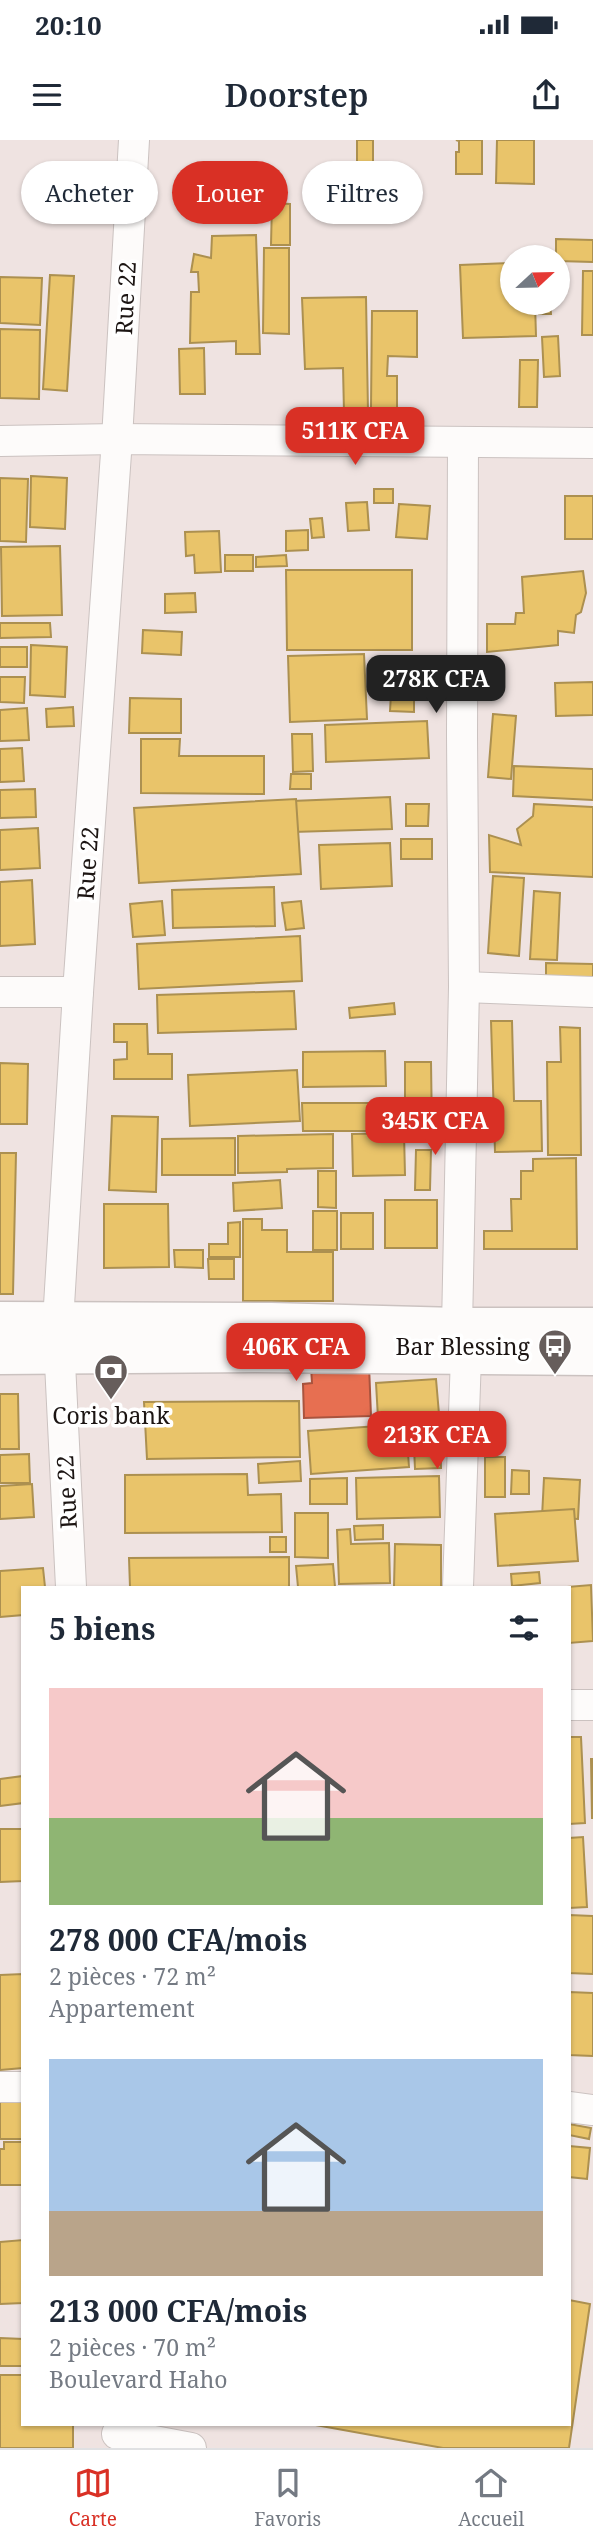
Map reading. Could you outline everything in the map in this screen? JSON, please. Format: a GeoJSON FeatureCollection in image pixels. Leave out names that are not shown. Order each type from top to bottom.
{"type":"FeatureCollection","features":[{"type":"Feature","properties":{"kind":"main road"},"geometry":{"type":"LineString","coordinates":[[0,1321],[59,1339],[255,1353],[461,1341],[593,1327]]}},
{"type":"Feature","properties":{"kind":"main road"},"geometry":{"type":"LineString","coordinates":[[0,1355],[59,1339]]}},
{"type":"Feature","properties":{"kind":"main road"},"geometry":{"type":"LineString","coordinates":[[461,1341],[593,1356]]}},
{"type":"Feature","properties":{"kind":"street","name":"Rue 22"},"geometry":{"type":"LineString","coordinates":[[71,1586],[59,1339],[78,992],[117,439],[134,140]]}},
{"type":"Feature","properties":{"kind":"street"},"geometry":{"type":"LineString","coordinates":[[0,442],[117,439],[593,443]]}},
{"type":"Feature","properties":{"kind":"street"},"geometry":{"type":"LineString","coordinates":[[458,1586],[464,988],[463,442]]}},
{"type":"Feature","properties":{"kind":"street"},"geometry":{"type":"LineString","coordinates":[[464,988],[593,992]]}},
{"type":"Feature","properties":{"kind":"street"},"geometry":{"type":"LineString","coordinates":[[0,992],[78,992]]}},
{"type":"Feature","properties":{"kind":"street"},"geometry":{"type":"LineString","coordinates":[[571,1705],[593,1705]]}},
{"type":"Feature","properties":{"kind":"street"},"geometry":{"type":"LineString","coordinates":[[0,2087],[21,2087]]}},
{"type":"Feature","properties":{"kind":"street"},"geometry":{"type":"LineString","coordinates":[[571,2106],[593,2110]]}},
{"type":"Feature","properties":{"kind":"street"},"geometry":{"type":"LineString","coordinates":[[117,2435],[191,2448]]}},
{"type":"Feature","properties":{"kind":"building: Logements"},"geometry":{"type":"Polygon","coordinates":[[[357,140],[373,140],[373,161],[357,161],[357,140]]]}},
{"type":"Feature","properties":{"kind":"building: Logements"},"geometry":{"type":"Polygon","coordinates":[[[456,140],[482,140],[482,174],[456,174],[459,141],[456,140]]]}},
{"type":"Feature","properties":{"kind":"building: Logements"},"geometry":{"type":"Polygon","coordinates":[[[497,140],[534,140],[534,184],[496,183],[497,140]]]}},
{"type":"Feature","properties":{"kind":"building: Logements"},"geometry":{"type":"Polygon","coordinates":[[[290,204],[290,245],[271,245],[272,224],[288,224],[290,204]]]}},
{"type":"Feature","properties":{"kind":"building: Logements"},"geometry":{"type":"Polygon","coordinates":[[[256,235],[260,354],[236,354],[236,341],[190,343],[191,292],[199,292],[198,272],[191,272],[194,254],[211,258],[212,236],[256,235]]]}},
{"type":"Feature","properties":{"kind":"building: Logements"},"geometry":{"type":"Polygon","coordinates":[[[556,239],[593,240],[593,262],[570,261],[570,245],[556,245],[556,239]]]}},
{"type":"Feature","properties":{"kind":"building: Logements"},"geometry":{"type":"Polygon","coordinates":[[[264,248],[289,248],[289,334],[263,333],[264,248]]]}},
{"type":"Feature","properties":{"kind":"building: Logements"},"geometry":{"type":"Polygon","coordinates":[[[500,263],[500,315],[535,315],[536,336],[463,338],[460,265],[500,263]]]}},
{"type":"Feature","properties":{"kind":"building: Logements"},"geometry":{"type":"Polygon","coordinates":[[[583,271],[593,271],[593,335],[582,335],[583,271]]]}},
{"type":"Feature","properties":{"kind":"building: Logements"},"geometry":{"type":"Polygon","coordinates":[[[50,275],[74,276],[67,391],[43,389],[50,275]]]}},
{"type":"Feature","properties":{"kind":"building: Logements"},"geometry":{"type":"Polygon","coordinates":[[[0,277],[42,278],[40,325],[0,323],[0,277]]]}},
{"type":"Feature","properties":{"kind":"building: Logements"},"geometry":{"type":"Polygon","coordinates":[[[366,297],[368,412],[344,412],[343,368],[305,369],[302,298],[366,297]]]}},
{"type":"Feature","properties":{"kind":"building: Logements"},"geometry":{"type":"Polygon","coordinates":[[[372,311],[417,311],[417,357],[388,356],[387,376],[397,376],[397,409],[371,408],[372,311]]]}},
{"type":"Feature","properties":{"kind":"building: Logements"},"geometry":{"type":"Polygon","coordinates":[[[0,329],[40,330],[39,399],[0,398],[0,329]]]}},
{"type":"Feature","properties":{"kind":"building: Logements"},"geometry":{"type":"Polygon","coordinates":[[[558,336],[560,376],[544,377],[542,337],[558,336]]]}},
{"type":"Feature","properties":{"kind":"building: Logements"},"geometry":{"type":"Polygon","coordinates":[[[204,348],[205,394],[180,394],[179,349],[204,348]]]}},
{"type":"Feature","properties":{"kind":"building: Logements"},"geometry":{"type":"Polygon","coordinates":[[[520,360],[538,360],[537,407],[519,407],[520,360]]]}},
{"type":"Feature","properties":{"kind":"building: Logements"},"geometry":{"type":"Polygon","coordinates":[[[31,476],[67,478],[65,529],[30,527],[31,476]]]}},
{"type":"Feature","properties":{"kind":"building: Logements"},"geometry":{"type":"Polygon","coordinates":[[[0,478],[28,479],[26,542],[0,541],[0,478]]]}},
{"type":"Feature","properties":{"kind":"building: Logements"},"geometry":{"type":"Polygon","coordinates":[[[374,489],[393,489],[393,503],[374,503],[374,489]]]}},
{"type":"Feature","properties":{"kind":"building: Logements"},"geometry":{"type":"Polygon","coordinates":[[[565,496],[593,496],[593,539],[565,539],[565,496]]]}},
{"type":"Feature","properties":{"kind":"building: Logements"},"geometry":{"type":"Polygon","coordinates":[[[367,502],[369,530],[348,531],[346,503],[367,502]]]}},
{"type":"Feature","properties":{"kind":"building: Logements"},"geometry":{"type":"Polygon","coordinates":[[[399,504],[430,506],[427,539],[396,537],[399,504]]]}},
{"type":"Feature","properties":{"kind":"building: Logements"},"geometry":{"type":"Polygon","coordinates":[[[322,518],[324,537],[312,538],[310,519],[322,518]]]}},
{"type":"Feature","properties":{"kind":"building: Logements"},"geometry":{"type":"Polygon","coordinates":[[[308,530],[308,550],[286,551],[286,531],[308,530]]]}},
{"type":"Feature","properties":{"kind":"building: Logements"},"geometry":{"type":"Polygon","coordinates":[[[219,531],[221,572],[195,573],[194,555],[186,556],[185,532],[219,531]]]}},
{"type":"Feature","properties":{"kind":"building: Logements"},"geometry":{"type":"Polygon","coordinates":[[[60,546],[62,615],[2,616],[1,547],[60,546]]]}},
{"type":"Feature","properties":{"kind":"building: Logements"},"geometry":{"type":"Polygon","coordinates":[[[225,555],[253,555],[253,571],[225,571],[225,555]]]}},
{"type":"Feature","properties":{"kind":"building: Logements"},"geometry":{"type":"Polygon","coordinates":[[[286,555],[287,566],[256,567],[256,557],[286,555]]]}},
{"type":"Feature","properties":{"kind":"building: Logements"},"geometry":{"type":"Polygon","coordinates":[[[286,570],[412,570],[412,650],[287,650],[286,570]]]}},
{"type":"Feature","properties":{"kind":"building: Logements"},"geometry":{"type":"Polygon","coordinates":[[[583,571],[586,593],[581,612],[576,615],[574,633],[558,631],[558,645],[487,652],[487,624],[515,624],[516,613],[524,613],[522,577],[583,571]]]}},
{"type":"Feature","properties":{"kind":"building: Logements"},"geometry":{"type":"Polygon","coordinates":[[[195,593],[196,612],[165,613],[165,594],[195,593]]]}},
{"type":"Feature","properties":{"kind":"building: Logements"},"geometry":{"type":"Polygon","coordinates":[[[0,623],[50,623],[51,637],[0,638],[0,623]]]}},
{"type":"Feature","properties":{"kind":"building: Logements"},"geometry":{"type":"Polygon","coordinates":[[[143,630],[182,632],[181,655],[142,653],[143,630]]]}},
{"type":"Feature","properties":{"kind":"building: Logements"},"geometry":{"type":"Polygon","coordinates":[[[31,645],[67,647],[65,697],[30,695],[31,645]]]}},
{"type":"Feature","properties":{"kind":"building: Logements"},"geometry":{"type":"Polygon","coordinates":[[[0,647],[27,647],[27,667],[0,667],[0,647]]]}},
{"type":"Feature","properties":{"kind":"building: Logements"},"geometry":{"type":"Polygon","coordinates":[[[364,654],[367,719],[290,722],[288,656],[364,654]]]}},
{"type":"Feature","properties":{"kind":"building: Logements"},"geometry":{"type":"Polygon","coordinates":[[[0,677],[25,677],[24,703],[0,702],[0,677]]]}},
{"type":"Feature","properties":{"kind":"building: Logements"},"geometry":{"type":"Polygon","coordinates":[[[593,682],[593,715],[556,716],[555,683],[593,682]]]}},
{"type":"Feature","properties":{"kind":"building: Logements"},"geometry":{"type":"Polygon","coordinates":[[[391,694],[414,695],[414,712],[390,711],[391,694]]]}},
{"type":"Feature","properties":{"kind":"building: Logements"},"geometry":{"type":"Polygon","coordinates":[[[130,698],[181,699],[181,733],[129,733],[130,698]]]}},
{"type":"Feature","properties":{"kind":"building: Logements"},"geometry":{"type":"Polygon","coordinates":[[[73,707],[74,726],[47,727],[46,709],[73,707]]]}},
{"type":"Feature","properties":{"kind":"building: Logements"},"geometry":{"type":"Polygon","coordinates":[[[27,708],[29,740],[0,741],[0,710],[27,708]]]}},
{"type":"Feature","properties":{"kind":"building: Logements"},"geometry":{"type":"Polygon","coordinates":[[[493,714],[516,716],[511,779],[488,777],[493,714]]]}},
{"type":"Feature","properties":{"kind":"building: Logements"},"geometry":{"type":"Polygon","coordinates":[[[427,721],[429,758],[326,762],[325,725],[427,721]]]}},
{"type":"Feature","properties":{"kind":"building: Logements"},"geometry":{"type":"Polygon","coordinates":[[[292,734],[312,734],[313,771],[293,772],[292,734]]]}},
{"type":"Feature","properties":{"kind":"building: Logements"},"geometry":{"type":"Polygon","coordinates":[[[141,739],[180,739],[179,756],[264,756],[264,794],[141,793],[141,739]]]}},
{"type":"Feature","properties":{"kind":"building: Logements"},"geometry":{"type":"Polygon","coordinates":[[[22,748],[24,781],[0,782],[0,749],[22,748]]]}},
{"type":"Feature","properties":{"kind":"building: Logements"},"geometry":{"type":"Polygon","coordinates":[[[514,766],[593,769],[593,800],[513,796],[514,766]]]}},
{"type":"Feature","properties":{"kind":"building: Logements"},"geometry":{"type":"Polygon","coordinates":[[[291,774],[311,774],[311,789],[290,789],[291,774]]]}},
{"type":"Feature","properties":{"kind":"building: Logements"},"geometry":{"type":"Polygon","coordinates":[[[35,789],[36,817],[0,818],[0,790],[35,789]]]}},
{"type":"Feature","properties":{"kind":"building: Logements"},"geometry":{"type":"Polygon","coordinates":[[[390,797],[392,829],[293,832],[292,801],[390,797]]]}},
{"type":"Feature","properties":{"kind":"building: Logements"},"geometry":{"type":"Polygon","coordinates":[[[296,799],[301,874],[139,883],[134,808],[296,799]]]}},
{"type":"Feature","properties":{"kind":"building: Logements"},"geometry":{"type":"Polygon","coordinates":[[[406,804],[429,804],[428,826],[406,826],[406,804]]]}},
{"type":"Feature","properties":{"kind":"building: Logements"},"geometry":{"type":"Polygon","coordinates":[[[534,804],[593,807],[593,877],[490,872],[489,835],[521,845],[517,829],[533,816],[534,804]]]}},
{"type":"Feature","properties":{"kind":"building: Logements"},"geometry":{"type":"Polygon","coordinates":[[[38,828],[40,868],[0,870],[0,830],[38,828]]]}},
{"type":"Feature","properties":{"kind":"building: Logements"},"geometry":{"type":"Polygon","coordinates":[[[401,839],[432,839],[432,859],[401,859],[401,839]]]}},
{"type":"Feature","properties":{"kind":"building: Logements"},"geometry":{"type":"Polygon","coordinates":[[[390,843],[392,886],[321,889],[319,845],[390,843]]]}},
{"type":"Feature","properties":{"kind":"building: Logements"},"geometry":{"type":"Polygon","coordinates":[[[493,876],[524,878],[519,956],[488,953],[493,876]]]}},
{"type":"Feature","properties":{"kind":"building: Logements"},"geometry":{"type":"Polygon","coordinates":[[[32,880],[35,944],[0,946],[0,882],[32,880]]]}},
{"type":"Feature","properties":{"kind":"building: Logements"},"geometry":{"type":"Polygon","coordinates":[[[274,887],[275,926],[173,928],[172,890],[274,887]]]}},
{"type":"Feature","properties":{"kind":"building: Logements"},"geometry":{"type":"Polygon","coordinates":[[[534,891],[560,893],[557,960],[530,959],[534,891]]]}},
{"type":"Feature","properties":{"kind":"building: Logements"},"geometry":{"type":"Polygon","coordinates":[[[162,901],[165,935],[133,937],[130,904],[162,901]]]}},
{"type":"Feature","properties":{"kind":"building: Logements"},"geometry":{"type":"Polygon","coordinates":[[[301,901],[304,928],[286,930],[282,903],[301,901]]]}},
{"type":"Feature","properties":{"kind":"building: Logements"},"geometry":{"type":"Polygon","coordinates":[[[300,936],[302,981],[139,989],[137,944],[300,936]]]}},
{"type":"Feature","properties":{"kind":"building: Logements"},"geometry":{"type":"Polygon","coordinates":[[[546,963],[593,964],[593,990],[546,989],[546,963]]]}},
{"type":"Feature","properties":{"kind":"building: Logements"},"geometry":{"type":"Polygon","coordinates":[[[294,991],[296,1029],[158,1033],[157,995],[294,991]]]}},
{"type":"Feature","properties":{"kind":"building: Logements"},"geometry":{"type":"Polygon","coordinates":[[[394,1003],[395,1014],[350,1018],[349,1008],[394,1003]]]}},
{"type":"Feature","properties":{"kind":"building: Logements"},"geometry":{"type":"Polygon","coordinates":[[[491,1021],[512,1021],[514,1101],[541,1101],[542,1151],[495,1152],[491,1021]]]}},
{"type":"Feature","properties":{"kind":"building: Logements"},"geometry":{"type":"Polygon","coordinates":[[[114,1024],[147,1024],[148,1054],[172,1054],[172,1079],[114,1079],[114,1060],[127,1059],[127,1042],[114,1042],[114,1024]]]}},
{"type":"Feature","properties":{"kind":"building: Logements"},"geometry":{"type":"Polygon","coordinates":[[[560,1027],[580,1028],[581,1155],[548,1155],[547,1062],[561,1062],[560,1027]]]}},
{"type":"Feature","properties":{"kind":"building: Logements"},"geometry":{"type":"Polygon","coordinates":[[[385,1051],[386,1086],[303,1087],[303,1052],[385,1051]]]}},
{"type":"Feature","properties":{"kind":"building: Logements"},"geometry":{"type":"Polygon","coordinates":[[[405,1062],[431,1062],[432,1131],[303,1131],[302,1103],[405,1103],[405,1062]]]}},
{"type":"Feature","properties":{"kind":"building: Logements"},"geometry":{"type":"Polygon","coordinates":[[[0,1063],[28,1064],[27,1124],[0,1124],[0,1063]]]}},
{"type":"Feature","properties":{"kind":"building: Logements"},"geometry":{"type":"Polygon","coordinates":[[[297,1070],[300,1121],[190,1126],[188,1075],[297,1070]]]}},
{"type":"Feature","properties":{"kind":"building: Logements"},"geometry":{"type":"Polygon","coordinates":[[[112,1116],[158,1117],[156,1192],[109,1190],[112,1116]]]}},
{"type":"Feature","properties":{"kind":"building: Logements"},"geometry":{"type":"Polygon","coordinates":[[[404,1133],[405,1175],[353,1176],[352,1134],[404,1133]]]}},
{"type":"Feature","properties":{"kind":"building: Logements"},"geometry":{"type":"Polygon","coordinates":[[[333,1134],[333,1168],[238,1173],[238,1136],[333,1134]]]}},
{"type":"Feature","properties":{"kind":"building: Logements"},"geometry":{"type":"Polygon","coordinates":[[[235,1138],[235,1175],[162,1175],[162,1139],[235,1138]]]}},
{"type":"Feature","properties":{"kind":"building: Logements"},"geometry":{"type":"Polygon","coordinates":[[[416,1150],[431,1150],[430,1190],[415,1190],[416,1150]]]}},
{"type":"Feature","properties":{"kind":"building: Logements"},"geometry":{"type":"Polygon","coordinates":[[[0,1153],[16,1153],[13,1294],[0,1294],[0,1153]]]}},
{"type":"Feature","properties":{"kind":"building: Logements"},"geometry":{"type":"Polygon","coordinates":[[[576,1158],[577,1249],[484,1249],[484,1231],[512,1231],[511,1199],[521,1199],[521,1171],[533,1171],[533,1159],[576,1158]]]}},
{"type":"Feature","properties":{"kind":"building: Logements"},"geometry":{"type":"Polygon","coordinates":[[[318,1171],[336,1171],[336,1208],[318,1207],[318,1171]]]}},
{"type":"Feature","properties":{"kind":"building: Logements"},"geometry":{"type":"Polygon","coordinates":[[[280,1180],[282,1208],[234,1211],[233,1183],[280,1180]]]}},
{"type":"Feature","properties":{"kind":"building: Logements"},"geometry":{"type":"Polygon","coordinates":[[[385,1200],[437,1200],[437,1248],[385,1248],[385,1200]]]}},
{"type":"Feature","properties":{"kind":"building: Logements"},"geometry":{"type":"Polygon","coordinates":[[[104,1204],[168,1204],[169,1267],[104,1268],[104,1204]]]}},
{"type":"Feature","properties":{"kind":"building: Logements"},"geometry":{"type":"Polygon","coordinates":[[[313,1211],[337,1211],[337,1250],[313,1250],[313,1211]]]}},
{"type":"Feature","properties":{"kind":"building: Logements"},"geometry":{"type":"Polygon","coordinates":[[[341,1213],[373,1213],[373,1249],[341,1249],[341,1213]]]}},
{"type":"Feature","properties":{"kind":"building: Logements"},"geometry":{"type":"Polygon","coordinates":[[[243,1219],[262,1219],[262,1230],[287,1230],[287,1252],[333,1252],[333,1301],[243,1301],[243,1219]]]}},
{"type":"Feature","properties":{"kind":"building: Logements"},"geometry":{"type":"Polygon","coordinates":[[[240,1222],[240,1257],[209,1257],[209,1244],[228,1244],[228,1223],[240,1222]]]}},
{"type":"Feature","properties":{"kind":"building: Logements"},"geometry":{"type":"Polygon","coordinates":[[[174,1250],[203,1250],[203,1268],[175,1267],[174,1250]]]}},
{"type":"Feature","properties":{"kind":"building: Logements"},"geometry":{"type":"Polygon","coordinates":[[[208,1259],[234,1259],[234,1279],[209,1279],[208,1259]]]}},
{"type":"Feature","properties":{"kind":"building: Logements"},"geometry":{"type":"Polygon","coordinates":[[[436,1379],[439,1414],[378,1418],[376,1383],[436,1379]]]}},
{"type":"Feature","properties":{"kind":"building: Logements"},"geometry":{"type":"Polygon","coordinates":[[[0,1394],[18,1394],[19,1449],[0,1449],[0,1394]]]}},
{"type":"Feature","properties":{"kind":"building: Logements"},"geometry":{"type":"Polygon","coordinates":[[[299,1401],[300,1457],[147,1459],[144,1402],[299,1401]]]}},
{"type":"Feature","properties":{"kind":"building: Logements"},"geometry":{"type":"Polygon","coordinates":[[[406,1424],[409,1467],[311,1474],[308,1431],[406,1424]]]}},
{"type":"Feature","properties":{"kind":"building: Logements"},"geometry":{"type":"Polygon","coordinates":[[[440,1425],[441,1468],[415,1469],[413,1426],[440,1425]]]}},
{"type":"Feature","properties":{"kind":"building: Logements"},"geometry":{"type":"Polygon","coordinates":[[[29,1454],[30,1483],[0,1483],[0,1455],[29,1454]]]}},
{"type":"Feature","properties":{"kind":"building: Logements"},"geometry":{"type":"Polygon","coordinates":[[[485,1457],[505,1457],[505,1497],[485,1497],[485,1457]]]}},
{"type":"Feature","properties":{"kind":"building: Logements"},"geometry":{"type":"Polygon","coordinates":[[[300,1461],[301,1481],[259,1483],[258,1464],[300,1461]]]}},
{"type":"Feature","properties":{"kind":"building: Logements"},"geometry":{"type":"Polygon","coordinates":[[[512,1470],[529,1471],[529,1494],[511,1494],[512,1470]]]}},
{"type":"Feature","properties":{"kind":"building: Logements"},"geometry":{"type":"Polygon","coordinates":[[[247,1474],[248,1495],[281,1494],[282,1532],[125,1533],[125,1475],[247,1474]]]}},
{"type":"Feature","properties":{"kind":"building: Logements"},"geometry":{"type":"Polygon","coordinates":[[[439,1476],[440,1517],[357,1519],[356,1478],[439,1476]]]}},
{"type":"Feature","properties":{"kind":"building: Logements"},"geometry":{"type":"Polygon","coordinates":[[[347,1478],[347,1504],[310,1504],[310,1479],[347,1478]]]}},
{"type":"Feature","properties":{"kind":"building: Logements"},"geometry":{"type":"Polygon","coordinates":[[[544,1478],[580,1480],[578,1519],[542,1517],[544,1478]]]}},
{"type":"Feature","properties":{"kind":"building: Logements"},"geometry":{"type":"Polygon","coordinates":[[[32,1484],[34,1517],[0,1519],[0,1486],[32,1484]]]}},
{"type":"Feature","properties":{"kind":"building: Logements"},"geometry":{"type":"Polygon","coordinates":[[[574,1509],[578,1561],[498,1566],[495,1514],[574,1509]]]}},
{"type":"Feature","properties":{"kind":"building: Logements"},"geometry":{"type":"Polygon","coordinates":[[[295,1513],[328,1513],[328,1558],[295,1557],[295,1513]]]}},
{"type":"Feature","properties":{"kind":"building: Logements"},"geometry":{"type":"Polygon","coordinates":[[[383,1525],[383,1539],[355,1540],[354,1526],[383,1525]]]}},
{"type":"Feature","properties":{"kind":"building: Logements"},"geometry":{"type":"Polygon","coordinates":[[[350,1529],[351,1544],[389,1543],[390,1583],[339,1584],[337,1530],[350,1529]]]}},
{"type":"Feature","properties":{"kind":"building: Logements"},"geometry":{"type":"Polygon","coordinates":[[[270,1537],[286,1537],[286,1552],[270,1552],[270,1537]]]}},
{"type":"Feature","properties":{"kind":"building: Logements"},"geometry":{"type":"Polygon","coordinates":[[[395,1544],[441,1545],[441,1586],[394,1586],[395,1544]]]}},
{"type":"Feature","properties":{"kind":"building: Logements"},"geometry":{"type":"Polygon","coordinates":[[[289,1557],[289,1586],[130,1586],[129,1558],[289,1557]]]}},
{"type":"Feature","properties":{"kind":"building: Logements"},"geometry":{"type":"Polygon","coordinates":[[[333,1564],[335,1586],[298,1586],[296,1566],[333,1564]]]}},
{"type":"Feature","properties":{"kind":"building: Logements"},"geometry":{"type":"Polygon","coordinates":[[[43,1568],[45,1586],[21,1586],[21,1615],[0,1617],[0,1571],[43,1568]]]}},
{"type":"Feature","properties":{"kind":"building: Logements"},"geometry":{"type":"Polygon","coordinates":[[[539,1572],[540,1583],[512,1586],[511,1574],[539,1572]]]}},
{"type":"Feature","properties":{"kind":"building: Logements"},"geometry":{"type":"Polygon","coordinates":[[[591,1585],[593,1641],[571,1643],[571,1587],[591,1585]]]}},
{"type":"Feature","properties":{"kind":"building: Logements"},"geometry":{"type":"Polygon","coordinates":[[[571,1737],[581,1737],[585,1823],[571,1824],[571,1737]]]}},
{"type":"Feature","properties":{"kind":"building: Logements"},"geometry":{"type":"Polygon","coordinates":[[[593,1759],[593,1818],[592,1818],[593,1759]]]}},
{"type":"Feature","properties":{"kind":"building: Logements"},"geometry":{"type":"Polygon","coordinates":[[[21,1776],[21,1803],[0,1806],[0,1779],[21,1776]]]}},
{"type":"Feature","properties":{"kind":"building: Logements"},"geometry":{"type":"Polygon","coordinates":[[[0,1829],[21,1829],[21,1881],[0,1882],[0,1829]]]}},
{"type":"Feature","properties":{"kind":"building: Logements"},"geometry":{"type":"Polygon","coordinates":[[[583,1837],[587,1907],[571,1908],[571,1838],[583,1837]]]}},
{"type":"Feature","properties":{"kind":"building: Logements"},"geometry":{"type":"Polygon","coordinates":[[[571,1915],[593,1916],[593,1974],[571,1973],[571,1915]]]}},
{"type":"Feature","properties":{"kind":"building: Logements"},"geometry":{"type":"Polygon","coordinates":[[[21,1974],[21,2068],[0,2070],[0,1975],[21,1974]]]}},
{"type":"Feature","properties":{"kind":"building: Logements"},"geometry":{"type":"Polygon","coordinates":[[[571,1992],[593,1993],[593,2056],[571,2055],[571,1992]]]}},
{"type":"Feature","properties":{"kind":"building: Logements"},"geometry":{"type":"Polygon","coordinates":[[[0,2093],[21,2093],[21,2139],[0,2139],[0,2093]]]}},
{"type":"Feature","properties":{"kind":"building: Logements"},"geometry":{"type":"Polygon","coordinates":[[[571,2124],[591,2128],[589,2139],[571,2135],[571,2124]]]}},
{"type":"Feature","properties":{"kind":"building: Logements"},"geometry":{"type":"Polygon","coordinates":[[[4,2142],[21,2142],[21,2185],[0,2185],[0,2149],[4,2149],[4,2142]]]}},
{"type":"Feature","properties":{"kind":"building: Logements"},"geometry":{"type":"Polygon","coordinates":[[[571,2146],[590,2148],[587,2179],[571,2177],[571,2146]]]}},
{"type":"Feature","properties":{"kind":"building: Logements"},"geometry":{"type":"Polygon","coordinates":[[[21,2240],[21,2303],[0,2304],[0,2242],[21,2240]]]}},
{"type":"Feature","properties":{"kind":"building: Logements"},"geometry":{"type":"Polygon","coordinates":[[[571,2300],[590,2304],[569,2448],[443,2448],[321,2426],[571,2426],[571,2300]]]}},
{"type":"Feature","properties":{"kind":"building: Logements"},"geometry":{"type":"Polygon","coordinates":[[[0,2338],[21,2339],[21,2366],[0,2366],[0,2338]]]}},
{"type":"Feature","properties":{"kind":"building: Logements"},"geometry":{"type":"Polygon","coordinates":[[[0,2375],[21,2375],[21,2426],[73,2426],[73,2448],[0,2448],[0,2375]]]}},
{"type":"Feature","properties":{"kind":"building: Commerces"},"geometry":{"type":"Polygon","coordinates":[[[369,1365],[371,1416],[304,1418],[303,1384],[312,1383],[311,1367],[369,1365]]]}},
{"type":"Feature","properties":{"kind":"place","name":"Bar Blessing"},"geometry":{"type":"Point","coordinates":[555,1376]}},
{"type":"Feature","properties":{"kind":"place","name":"Coris bank"},"geometry":{"type":"Point","coordinates":[111,1401]}}]}
